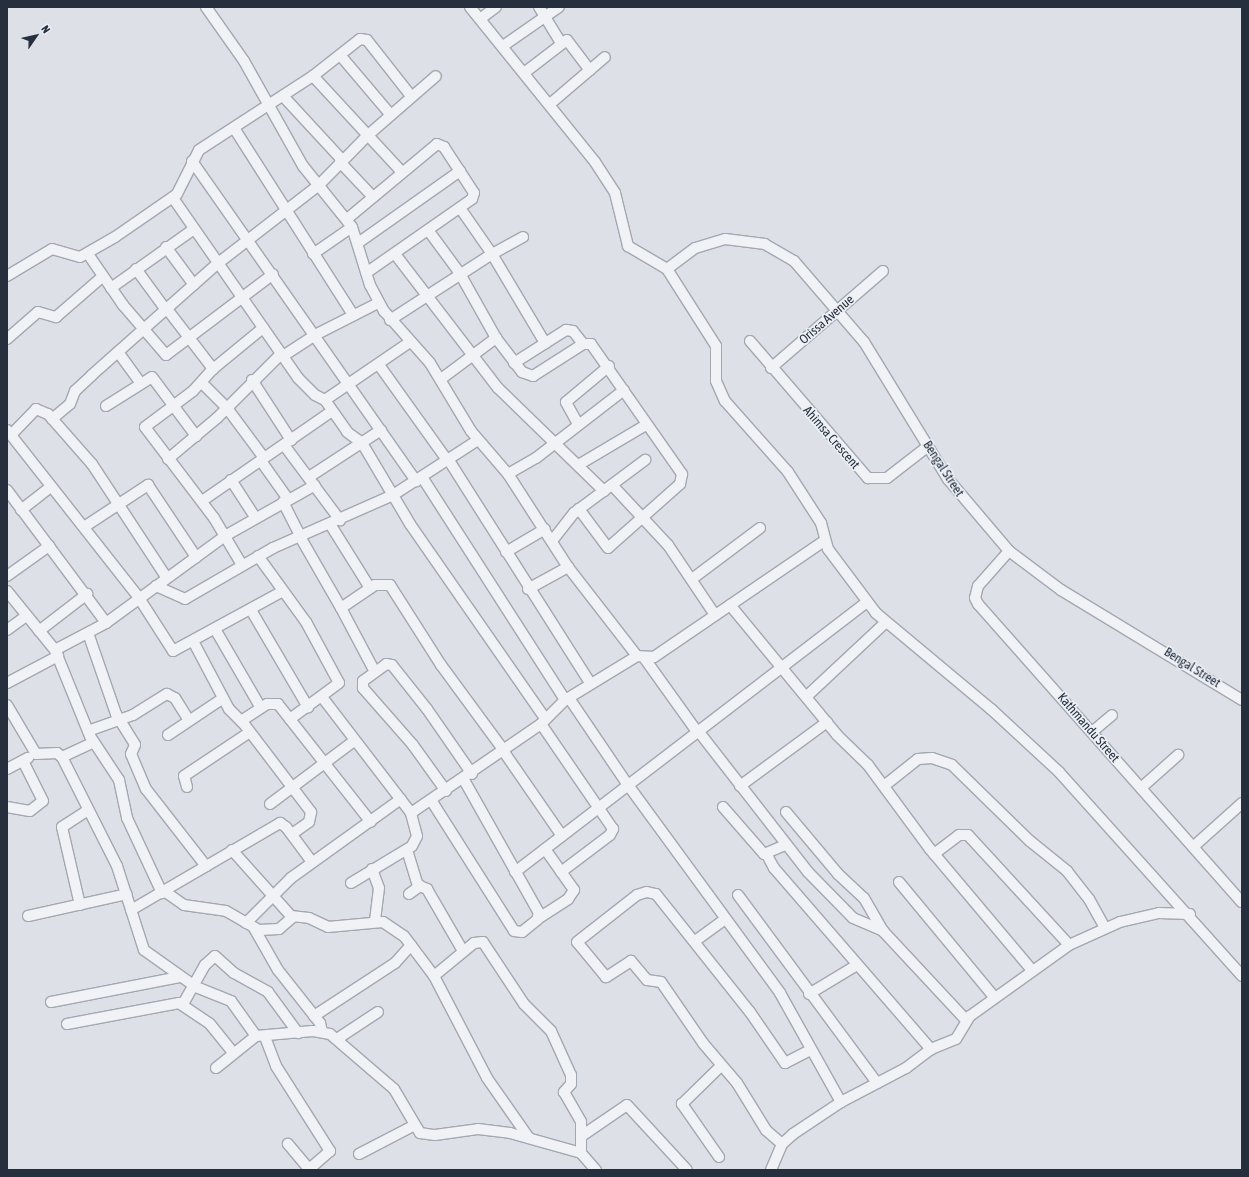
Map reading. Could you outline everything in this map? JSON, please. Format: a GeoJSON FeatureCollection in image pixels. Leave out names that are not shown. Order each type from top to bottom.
{"type":"FeatureCollection","features":[{"type":"Feature","properties":{"kind":"street"},"geometry":{"type":"LineString","coordinates":[[206,7],[244,60],[267,105],[295,153],[350,223],[358,243],[366,273],[378,303],[390,320],[441,379],[478,440],[508,474],[545,529],[568,567],[641,657],[785,845],[844,911],[861,923],[883,931]]}},
{"type":"Feature","properties":{"kind":"street"},"geometry":{"type":"LineString","coordinates":[[470,7],[550,104],[613,189],[628,246],[667,269],[716,346],[716,381],[720,393],[788,472],[821,523],[824,541],[867,602],[885,623],[1029,743],[1190,914],[1242,976]]}},
{"type":"Feature","properties":{"kind":"street"},"geometry":{"type":"LineString","coordinates":[[480,19],[496,7]]}},
{"type":"Feature","properties":{"kind":"street"},"geometry":{"type":"LineString","coordinates":[[539,7],[561,43]]}},
{"type":"Feature","properties":{"kind":"street"},"geometry":{"type":"LineString","coordinates":[[503,46],[559,7]]}},
{"type":"Feature","properties":{"kind":"street"},"geometry":{"type":"LineString","coordinates":[[7,276],[52,249],[76,256],[88,254],[173,198],[185,185],[192,161],[205,145],[234,128],[313,76],[360,39],[367,40],[411,96]]}},
{"type":"Feature","properties":{"kind":"street"},"geometry":{"type":"LineString","coordinates":[[524,73],[561,43],[571,40],[590,70]]}},
{"type":"Feature","properties":{"kind":"street"},"geometry":{"type":"LineString","coordinates":[[340,55],[390,114]]}},
{"type":"Feature","properties":{"kind":"street"},"geometry":{"type":"LineString","coordinates":[[550,104],[605,57]]}},
{"type":"Feature","properties":{"kind":"street"},"geometry":{"type":"LineString","coordinates":[[313,76],[402,172]]}},
{"type":"Feature","properties":{"kind":"street"},"geometry":{"type":"LineString","coordinates":[[52,419],[72,402],[77,388],[144,331],[218,264],[248,239],[319,185],[341,161],[390,114],[436,76]]}},
{"type":"Feature","properties":{"kind":"street"},"geometry":{"type":"LineString","coordinates":[[283,96],[373,197]]}},
{"type":"Feature","properties":{"kind":"street"},"geometry":{"type":"LineString","coordinates":[[234,128],[284,212],[314,254],[353,315]]}},
{"type":"Feature","properties":{"kind":"street"},"geometry":{"type":"LineString","coordinates":[[314,254],[350,223],[373,197],[402,172],[437,144],[444,147],[475,195],[460,208],[366,273]]}},
{"type":"Feature","properties":{"kind":"street"},"geometry":{"type":"LineString","coordinates":[[192,161],[273,274],[381,430],[419,479],[567,699],[724,920],[780,993],[810,1050],[841,1102]]}},
{"type":"Feature","properties":{"kind":"street"},"geometry":{"type":"LineString","coordinates":[[358,243],[460,171]]}},
{"type":"Feature","properties":{"kind":"street"},"geometry":{"type":"LineString","coordinates":[[173,198],[304,386],[325,400],[347,432],[362,443],[393,495],[487,639],[543,721],[598,808],[612,826],[612,834],[561,872]]}},
{"type":"Feature","properties":{"kind":"street"},"geometry":{"type":"LineString","coordinates":[[460,208],[492,254],[545,342]]}},
{"type":"Feature","properties":{"kind":"street"},"geometry":{"type":"LineString","coordinates":[[111,288],[166,247],[194,229]]}},
{"type":"Feature","properties":{"kind":"street"},"geometry":{"type":"LineString","coordinates":[[428,230],[459,272],[496,338],[522,372],[533,376],[583,344],[591,344],[609,366],[646,425],[683,477],[644,518],[608,548],[579,509]]}},
{"type":"Feature","properties":{"kind":"street"},"geometry":{"type":"LineString","coordinates":[[390,320],[425,294],[459,272],[523,237]]}},
{"type":"Feature","properties":{"kind":"street","name":"Bengal Street"},"geometry":{"type":"LineString","coordinates":[[667,269],[695,248],[725,239],[765,244],[794,261],[839,310],[875,359],[927,447],[961,498],[1009,551],[1061,590],[1242,700]]}},
{"type":"Feature","properties":{"kind":"street"},"geometry":{"type":"LineString","coordinates":[[166,247],[194,286]]}},
{"type":"Feature","properties":{"kind":"street"},"geometry":{"type":"LineString","coordinates":[[88,254],[102,277],[144,331],[166,355],[240,296],[273,274]]}},
{"type":"Feature","properties":{"kind":"street"},"geometry":{"type":"LineString","coordinates":[[395,254],[471,357],[556,442],[644,518],[692,579],[715,614]]}},
{"type":"Feature","properties":{"kind":"street"},"geometry":{"type":"LineString","coordinates":[[136,269],[213,369]]}},
{"type":"Feature","properties":{"kind":"street","name":"Orissa Avenue"},"geometry":{"type":"LineString","coordinates":[[771,368],[883,271]]}},
{"type":"Feature","properties":{"kind":"street"},"geometry":{"type":"LineString","coordinates":[[7,339],[38,312],[56,317],[102,277]]}},
{"type":"Feature","properties":{"kind":"street"},"geometry":{"type":"LineString","coordinates":[[168,458],[196,436],[227,408],[252,380],[282,355],[315,335],[378,303]]}},
{"type":"Feature","properties":{"kind":"street"},"geometry":{"type":"LineString","coordinates":[[242,565],[202,501],[145,427],[175,406],[202,383],[213,369],[263,328]]}},
{"type":"Feature","properties":{"kind":"street"},"geometry":{"type":"LineString","coordinates":[[514,362],[568,329],[583,344]]}},
{"type":"Feature","properties":{"kind":"street"},"geometry":{"type":"LineString","coordinates":[[441,379],[496,338]]}},
{"type":"Feature","properties":{"kind":"street","name":"Ahimsa Crescent"},"geometry":{"type":"LineString","coordinates":[[750,341],[771,368],[868,478],[887,478],[927,447]]}},
{"type":"Feature","properties":{"kind":"street"},"geometry":{"type":"LineString","coordinates":[[325,400],[379,365],[410,342]]}},
{"type":"Feature","properties":{"kind":"street"},"geometry":{"type":"LineString","coordinates":[[118,352],[140,382]]}},
{"type":"Feature","properties":{"kind":"street"},"geometry":{"type":"LineString","coordinates":[[379,365],[448,459],[528,589],[590,683]]}},
{"type":"Feature","properties":{"kind":"street"},"geometry":{"type":"LineString","coordinates":[[578,424],[566,402],[609,366]]}},
{"type":"Feature","properties":{"kind":"street"},"geometry":{"type":"LineString","coordinates":[[106,406],[140,382],[154,378],[196,436]]}},
{"type":"Feature","properties":{"kind":"street"},"geometry":{"type":"LineString","coordinates":[[252,380],[287,442],[312,481],[370,588]]}},
{"type":"Feature","properties":{"kind":"street"},"geometry":{"type":"LineString","coordinates":[[202,383],[227,408],[262,459],[286,500],[300,535],[375,672]]}},
{"type":"Feature","properties":{"kind":"street"},"geometry":{"type":"LineString","coordinates":[[508,474],[556,442],[624,390]]}},
{"type":"Feature","properties":{"kind":"street"},"geometry":{"type":"LineString","coordinates":[[167,578],[116,505],[92,464],[52,419],[38,408],[9,433],[50,487],[84,527],[139,598],[173,651],[251,610],[281,592]]}},
{"type":"Feature","properties":{"kind":"street"},"geometry":{"type":"LineString","coordinates":[[202,501],[332,411]]}},
{"type":"Feature","properties":{"kind":"street"},"geometry":{"type":"LineString","coordinates":[[580,464],[646,425]]}},
{"type":"Feature","properties":{"kind":"street"},"geometry":{"type":"LineString","coordinates":[[7,683],[106,622],[225,536],[286,500],[381,430]]}},
{"type":"Feature","properties":{"kind":"street"},"geometry":{"type":"LineString","coordinates":[[156,586],[185,600],[258,556],[300,535],[335,522],[393,495],[478,440]]}},
{"type":"Feature","properties":{"kind":"street"},"geometry":{"type":"LineString","coordinates":[[552,541],[579,509],[645,460]]}},
{"type":"Feature","properties":{"kind":"street"},"geometry":{"type":"LineString","coordinates":[[231,480],[255,517]]}},
{"type":"Feature","properties":{"kind":"street"},"geometry":{"type":"LineString","coordinates":[[84,527],[143,486],[150,486],[196,557]]}},
{"type":"Feature","properties":{"kind":"street"},"geometry":{"type":"LineString","coordinates":[[21,510],[50,487]]}},
{"type":"Feature","properties":{"kind":"street"},"geometry":{"type":"LineString","coordinates":[[8,492],[87,594],[106,622]]}},
{"type":"Feature","properties":{"kind":"street"},"geometry":{"type":"LineString","coordinates":[[692,579],[760,528]]}},
{"type":"Feature","properties":{"kind":"street"},"geometry":{"type":"LineString","coordinates":[[506,552],[545,529]]}},
{"type":"Feature","properties":{"kind":"street"},"geometry":{"type":"LineString","coordinates":[[412,813],[505,752],[567,699],[590,683],[641,657],[654,657],[824,541]]}},
{"type":"Feature","properties":{"kind":"street"},"geometry":{"type":"LineString","coordinates":[[7,576],[49,546]]}},
{"type":"Feature","properties":{"kind":"street","name":"Kathmandu Street"},"geometry":{"type":"LineString","coordinates":[[1009,551],[978,586],[975,598],[1242,902]]}},
{"type":"Feature","properties":{"kind":"street"},"geometry":{"type":"LineString","coordinates":[[258,556],[281,592],[306,622],[339,684],[290,719]]}},
{"type":"Feature","properties":{"kind":"street"},"geometry":{"type":"LineString","coordinates":[[528,589],[568,567]]}},
{"type":"Feature","properties":{"kind":"street"},"geometry":{"type":"LineString","coordinates":[[341,608],[381,582],[390,585],[441,665],[505,752],[562,836]]}},
{"type":"Feature","properties":{"kind":"street"},"geometry":{"type":"LineString","coordinates":[[7,591],[25,617],[57,653],[88,731],[119,780],[127,818],[163,892],[184,905],[217,909],[250,926],[276,930],[293,917],[309,918],[328,927],[375,921],[388,924],[411,945],[434,976],[487,1078],[530,1138]]}},
{"type":"Feature","properties":{"kind":"street"},"geometry":{"type":"LineString","coordinates":[[39,631],[87,594]]}},
{"type":"Feature","properties":{"kind":"street"},"geometry":{"type":"LineString","coordinates":[[515,872],[867,602]]}},
{"type":"Feature","properties":{"kind":"street"},"geometry":{"type":"LineString","coordinates":[[730,605],[783,667],[827,722],[884,786],[934,854],[1032,970]]}},
{"type":"Feature","properties":{"kind":"street"},"geometry":{"type":"LineString","coordinates":[[251,610],[308,707]]}},
{"type":"Feature","properties":{"kind":"street"},"geometry":{"type":"LineString","coordinates":[[7,630],[25,617]]}},
{"type":"Feature","properties":{"kind":"street"},"geometry":{"type":"LineString","coordinates":[[807,696],[885,623]]}},
{"type":"Feature","properties":{"kind":"street"},"geometry":{"type":"LineString","coordinates":[[215,629],[261,708]]}},
{"type":"Feature","properties":{"kind":"street"},"geometry":{"type":"LineString","coordinates":[[88,633],[118,720],[135,745],[131,754],[146,789],[206,866]]}},
{"type":"Feature","properties":{"kind":"street"},"geometry":{"type":"LineString","coordinates":[[193,641],[222,699],[241,720],[293,787],[312,815],[309,822],[292,834]]}},
{"type":"Feature","properties":{"kind":"street"},"geometry":{"type":"LineString","coordinates":[[446,792],[413,745],[363,688],[363,681],[387,663],[392,665],[468,777],[539,918]]}},
{"type":"Feature","properties":{"kind":"street"},"geometry":{"type":"LineString","coordinates":[[88,731],[118,720],[170,694],[189,720]]}},
{"type":"Feature","properties":{"kind":"street"},"geometry":{"type":"LineString","coordinates":[[322,697],[354,741],[412,813],[417,836],[407,850],[351,883]]}},
{"type":"Feature","properties":{"kind":"street"},"geometry":{"type":"LineString","coordinates":[[168,735],[222,699]]}},
{"type":"Feature","properties":{"kind":"street"},"geometry":{"type":"LineString","coordinates":[[241,720],[261,708],[278,704],[371,822]]}},
{"type":"Feature","properties":{"kind":"street"},"geometry":{"type":"LineString","coordinates":[[7,705],[36,754]]}},
{"type":"Feature","properties":{"kind":"street"},"geometry":{"type":"LineString","coordinates":[[1092,732],[1112,715]]}},
{"type":"Feature","properties":{"kind":"street"},"geometry":{"type":"LineString","coordinates":[[740,786],[827,722]]}},
{"type":"Feature","properties":{"kind":"street"},"geometry":{"type":"LineString","coordinates":[[187,787],[184,776],[250,732]]}},
{"type":"Feature","properties":{"kind":"street"},"geometry":{"type":"LineString","coordinates":[[270,804],[354,741]]}},
{"type":"Feature","properties":{"kind":"street"},"geometry":{"type":"LineString","coordinates":[[62,757],[94,742]]}},
{"type":"Feature","properties":{"kind":"street"},"geometry":{"type":"LineString","coordinates":[[7,769],[36,754],[57,753],[62,757],[87,811],[117,866],[144,950],[180,977],[192,984],[231,1001],[261,1036],[276,1066],[330,1151],[309,1169],[288,1144]]}},
{"type":"Feature","properties":{"kind":"street"},"geometry":{"type":"LineString","coordinates":[[1141,788],[1178,755]]}},
{"type":"Feature","properties":{"kind":"street"},"geometry":{"type":"LineString","coordinates":[[884,786],[918,759],[932,758],[952,765],[1030,841],[1067,871],[1089,898],[1104,926]]}},
{"type":"Feature","properties":{"kind":"street"},"geometry":{"type":"LineString","coordinates":[[7,807],[30,811],[43,801],[23,761]]}},
{"type":"Feature","properties":{"kind":"street"},"geometry":{"type":"LineString","coordinates":[[250,926],[274,896],[312,862],[371,822],[401,799]]}},
{"type":"Feature","properties":{"kind":"street"},"geometry":{"type":"LineString","coordinates":[[431,800],[516,933],[568,900],[574,892],[545,849]]}},
{"type":"Feature","properties":{"kind":"street"},"geometry":{"type":"LineString","coordinates":[[1193,847],[1242,803]]}},
{"type":"Feature","properties":{"kind":"street"},"geometry":{"type":"LineString","coordinates":[[724,807],[767,855],[857,965],[931,1049]]}},
{"type":"Feature","properties":{"kind":"street"},"geometry":{"type":"LineString","coordinates":[[80,905],[62,827],[87,811]]}},
{"type":"Feature","properties":{"kind":"street"},"geometry":{"type":"LineString","coordinates":[[786,812],[838,874],[864,898],[883,931],[966,1020]]}},
{"type":"Feature","properties":{"kind":"street"},"geometry":{"type":"LineString","coordinates":[[131,910],[280,823],[292,834],[312,862]]}},
{"type":"Feature","properties":{"kind":"street"},"geometry":{"type":"LineString","coordinates":[[934,854],[959,835],[968,835],[1069,945]]}},
{"type":"Feature","properties":{"kind":"street"},"geometry":{"type":"LineString","coordinates":[[767,855],[785,845]]}},
{"type":"Feature","properties":{"kind":"street"},"geometry":{"type":"LineString","coordinates":[[232,850],[293,917]]}},
{"type":"Feature","properties":{"kind":"street"},"geometry":{"type":"LineString","coordinates":[[407,850],[418,887]]}},
{"type":"Feature","properties":{"kind":"street"},"geometry":{"type":"LineString","coordinates":[[372,870],[379,888],[375,921]]}},
{"type":"Feature","properties":{"kind":"street"},"geometry":{"type":"LineString","coordinates":[[899,882],[994,997]]}},
{"type":"Feature","properties":{"kind":"street"},"geometry":{"type":"LineString","coordinates":[[409,894],[418,887]]}},
{"type":"Feature","properties":{"kind":"street"},"geometry":{"type":"LineString","coordinates":[[418,887],[427,889],[463,951]]}},
{"type":"Feature","properties":{"kind":"street"},"geometry":{"type":"LineString","coordinates":[[782,1144],[766,1130],[735,1080],[721,1066],[661,982],[647,980],[631,961],[606,978],[577,942],[617,909],[647,892],[660,898],[750,1012],[785,1063],[810,1050]]}},
{"type":"Feature","properties":{"kind":"street"},"geometry":{"type":"LineString","coordinates":[[28,916],[127,894]]}},
{"type":"Feature","properties":{"kind":"street"},"geometry":{"type":"LineString","coordinates":[[738,895],[809,994],[877,1083]]}},
{"type":"Feature","properties":{"kind":"street"},"geometry":{"type":"LineString","coordinates":[[771,1170],[782,1144],[841,1102],[906,1068],[931,1049],[956,1039],[966,1020],[994,997],[1069,945],[1104,926],[1150,914],[1190,914]]}},
{"type":"Feature","properties":{"kind":"street"},"geometry":{"type":"LineString","coordinates":[[695,941],[724,920]]}},
{"type":"Feature","properties":{"kind":"street"},"geometry":{"type":"LineString","coordinates":[[250,926],[278,970],[314,1016],[322,1032]]}},
{"type":"Feature","properties":{"kind":"street"},"geometry":{"type":"LineString","coordinates":[[434,976],[478,940],[483,942],[524,1004],[549,1027],[571,1075],[571,1084],[564,1092],[582,1122],[583,1135],[581,1153]]}},
{"type":"Feature","properties":{"kind":"street"},"geometry":{"type":"LineString","coordinates":[[314,1016],[395,963],[411,945]]}},
{"type":"Feature","properties":{"kind":"street"},"geometry":{"type":"LineString","coordinates":[[183,1004],[192,984],[211,957],[216,957],[234,973],[268,992],[298,1033]]}},
{"type":"Feature","properties":{"kind":"street"},"geometry":{"type":"LineString","coordinates":[[809,994],[857,965]]}},
{"type":"Feature","properties":{"kind":"street"},"geometry":{"type":"LineString","coordinates":[[51,1002],[180,977]]}},
{"type":"Feature","properties":{"kind":"street"},"geometry":{"type":"LineString","coordinates":[[67,1024],[174,1003],[183,1004],[210,1024],[234,1054]]}},
{"type":"Feature","properties":{"kind":"street"},"geometry":{"type":"LineString","coordinates":[[337,1039],[378,1012]]}},
{"type":"Feature","properties":{"kind":"street"},"geometry":{"type":"LineString","coordinates":[[216,1068],[261,1036],[322,1032],[337,1039],[394,1089],[413,1126],[427,1136],[478,1129],[530,1138],[581,1153],[596,1170]]}},
{"type":"Feature","properties":{"kind":"street"},"geometry":{"type":"LineString","coordinates":[[719,1157],[682,1104],[721,1066]]}},
{"type":"Feature","properties":{"kind":"street"},"geometry":{"type":"LineString","coordinates":[[583,1135],[627,1105],[687,1170]]}},
{"type":"Feature","properties":{"kind":"street"},"geometry":{"type":"LineString","coordinates":[[359,1154],[413,1126]]}}]}
